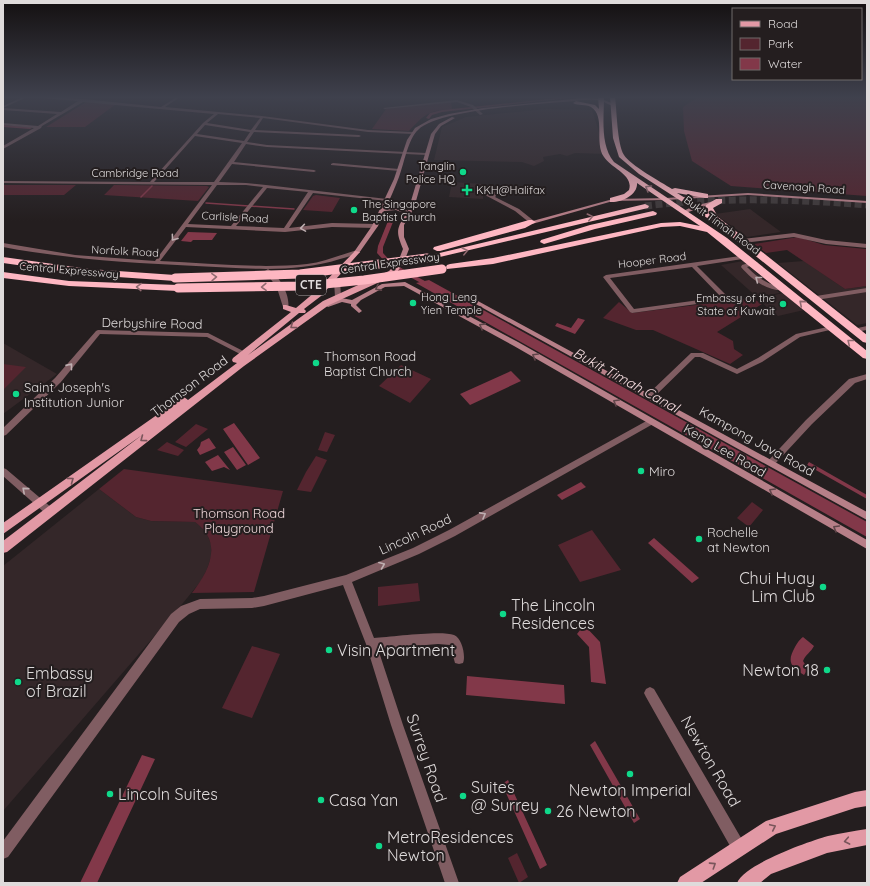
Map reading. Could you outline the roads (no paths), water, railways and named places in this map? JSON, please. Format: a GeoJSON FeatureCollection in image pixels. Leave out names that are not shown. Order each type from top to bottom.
{"type":"FeatureCollection","features":[{"type":"Feature","properties":{"kind":"highway","name":"Bukit Timah Road"},"geometry":{"type":"LineString","coordinates":[[602,138],[604,151],[612,163],[666,199],[747,257],[867,356]]}},
{"type":"Feature","properties":{"kind":"highway","name":"Bukit Timah Road"},"geometry":{"type":"LineString","coordinates":[[616,138],[621,156],[636,169],[715,219],[867,340]]}},
{"type":"Feature","properties":{"kind":"highway"},"geometry":{"type":"LineString","coordinates":[[613,200],[629,194],[634,189],[635,185],[631,177]]}},
{"type":"Feature","properties":{"kind":"highway"},"geometry":{"type":"LineString","coordinates":[[663,186],[688,194],[705,196]]}},
{"type":"Feature","properties":{"kind":"highway"},"geometry":{"type":"LineString","coordinates":[[715,219],[709,210],[709,207],[719,201]]}},
{"type":"Feature","properties":{"kind":"highway","name":"Central Expressway"},"geometry":{"type":"LineString","coordinates":[[3,260],[44,268],[87,273],[175,278],[300,274],[369,266],[428,254],[464,251],[590,217],[645,206]]}},
{"type":"Feature","properties":{"kind":"highway"},"geometry":{"type":"LineString","coordinates":[[661,225],[683,212]]}},
{"type":"Feature","properties":{"kind":"highway","name":"Central Expressway"},"geometry":{"type":"LineString","coordinates":[[3,275],[27,280],[72,285],[178,288],[286,286],[331,283],[388,277],[446,268],[598,225],[653,213]]}},
{"type":"Feature","properties":{"kind":"highway"},"geometry":{"type":"LineString","coordinates":[[428,254],[532,222]]}},
{"type":"Feature","properties":{"kind":"highway"},"geometry":{"type":"LineString","coordinates":[[446,268],[493,261],[661,225],[680,224],[717,235]]}},
{"type":"Feature","properties":{"kind":"main road"},"geometry":{"type":"LineString","coordinates":[[357,252],[375,226],[383,210],[410,138]]}},
{"type":"Feature","properties":{"kind":"main road"},"geometry":{"type":"LineString","coordinates":[[400,264],[406,249],[400,231],[401,225],[412,208],[432,138]]}},
{"type":"Feature","properties":{"kind":"main road","name":"Cavenagh Road"},"geometry":{"type":"LineString","coordinates":[[532,222],[613,200],[666,199],[740,194],[776,195],[867,202]]}},
{"type":"Feature","properties":{"kind":"main road","name":"Cavenagh Road"},"geometry":{"type":"LineString","coordinates":[[683,212],[740,194]]}},
{"type":"Feature","properties":{"kind":"main road"},"geometry":{"type":"LineString","coordinates":[[383,210],[393,208],[404,210],[408,213]]}},
{"type":"Feature","properties":{"kind":"main road","name":"Thomson Road"},"geometry":{"type":"LineString","coordinates":[[3,529],[189,397],[287,321],[318,294],[357,252]]}},
{"type":"Feature","properties":{"kind":"main road","name":"Thomson Road"},"geometry":{"type":"LineString","coordinates":[[3,548],[241,364],[315,311],[338,297],[392,273],[400,264]]}},
{"type":"Feature","properties":{"kind":"main road","name":"Keng Lee Road"},"geometry":{"type":"LineString","coordinates":[[315,311],[337,301],[341,300],[351,302],[359,299],[384,285],[405,284],[522,348],[867,545]]}},
{"type":"Feature","properties":{"kind":"main road","name":"Kampong Java Road"},"geometry":{"type":"LineString","coordinates":[[465,296],[867,516]]}},
{"type":"Feature","properties":{"kind":"main road"},"geometry":{"type":"LineString","coordinates":[[359,299],[353,305],[359,310]]}},
{"type":"Feature","properties":{"kind":"main road"},"geometry":{"type":"LineString","coordinates":[[287,321],[286,307],[298,311],[315,311]]}},
{"type":"Feature","properties":{"kind":"main road"},"geometry":{"type":"LineString","coordinates":[[686,883],[772,827],[855,800],[867,798]]}},
{"type":"Feature","properties":{"kind":"main road"},"geometry":{"type":"LineString","coordinates":[[746,883],[766,868],[827,845],[867,837]]}},
{"type":"Feature","properties":{"kind":"street"},"geometry":{"type":"LineString","coordinates":[[3,148],[20,138]]}},
{"type":"Feature","properties":{"kind":"street"},"geometry":{"type":"LineString","coordinates":[[151,183],[192,138]]}},
{"type":"Feature","properties":{"kind":"street"},"geometry":{"type":"LineString","coordinates":[[215,138],[294,148],[426,154]]}},
{"type":"Feature","properties":{"kind":"street","name":"Carlisle Road"},"geometry":{"type":"LineString","coordinates":[[156,263],[231,163],[247,138]]}},
{"type":"Feature","properties":{"kind":"street"},"geometry":{"type":"LineString","coordinates":[[338,138],[357,140]]}},
{"type":"Feature","properties":{"kind":"street"},"geometry":{"type":"LineString","coordinates":[[350,150],[357,140]]}},
{"type":"Feature","properties":{"kind":"street"},"geometry":{"type":"LineString","coordinates":[[231,163],[314,171]]}},
{"type":"Feature","properties":{"kind":"street"},"geometry":{"type":"LineString","coordinates":[[333,164],[399,170]]}},
{"type":"Feature","properties":{"kind":"street","name":"Cambridge Road"},"geometry":{"type":"LineString","coordinates":[[3,182],[215,183],[266,186],[387,200]]}},
{"type":"Feature","properties":{"kind":"street"},"geometry":{"type":"LineString","coordinates":[[233,227],[266,186]]}},
{"type":"Feature","properties":{"kind":"street"},"geometry":{"type":"LineString","coordinates":[[285,230],[311,192]]}},
{"type":"Feature","properties":{"kind":"street"},"geometry":{"type":"LineString","coordinates":[[493,196],[532,222]]}},
{"type":"Feature","properties":{"kind":"street","name":"Carlisle Road"},"geometry":{"type":"LineString","coordinates":[[184,225],[285,230]]}},
{"type":"Feature","properties":{"kind":"street"},"geometry":{"type":"LineString","coordinates":[[285,230],[332,225],[375,226]]}},
{"type":"Feature","properties":{"kind":"street"},"geometry":{"type":"LineString","coordinates":[[743,241],[794,235],[833,243],[867,246]]}},
{"type":"Feature","properties":{"kind":"street","name":"Norfolk Road"},"geometry":{"type":"LineString","coordinates":[[3,245],[66,257],[107,261],[248,266],[301,266],[318,263],[357,252]]}},
{"type":"Feature","properties":{"kind":"street","name":"Hooper Road"},"geometry":{"type":"LineString","coordinates":[[694,266],[726,296],[726,298],[632,310],[606,278],[608,276],[694,266],[747,257]]}},
{"type":"Feature","properties":{"kind":"street"},"geometry":{"type":"LineString","coordinates":[[318,263],[337,280],[338,297]]}},
{"type":"Feature","properties":{"kind":"street","name":"Norfolk Road"},"geometry":{"type":"LineString","coordinates":[[248,266],[263,268],[270,272],[284,295],[286,307]]}},
{"type":"Feature","properties":{"kind":"street"},"geometry":{"type":"LineString","coordinates":[[816,298],[867,290]]}},
{"type":"Feature","properties":{"kind":"street"},"geometry":{"type":"LineString","coordinates":[[649,397],[695,354],[737,372],[760,360],[798,335],[832,328]]}},
{"type":"Feature","properties":{"kind":"street"},"geometry":{"type":"LineString","coordinates":[[855,330],[867,328]]}},
{"type":"Feature","properties":{"kind":"street","name":"Derbyshire Road"},"geometry":{"type":"LineString","coordinates":[[3,433],[64,374],[98,332],[208,335],[244,353]]}},
{"type":"Feature","properties":{"kind":"street"},"geometry":{"type":"LineString","coordinates":[[770,462],[852,381],[867,376]]}},
{"type":"Feature","properties":{"kind":"street","name":"Lincoln Road"},"geometry":{"type":"LineString","coordinates":[[3,852],[175,618],[193,606],[264,601],[346,580],[416,551],[650,422]]}},
{"type":"Feature","properties":{"kind":"street"},"geometry":{"type":"LineString","coordinates":[[3,471],[49,512]]}},
{"type":"Feature","properties":{"kind":"street","name":"Surrey Road"},"geometry":{"type":"LineString","coordinates":[[346,580],[371,644],[397,725],[452,883]]}},
{"type":"Feature","properties":{"kind":"street"},"geometry":{"type":"LineString","coordinates":[[371,644],[438,639],[453,640],[457,647],[458,659]]}},
{"type":"Feature","properties":{"kind":"street","name":"Newton Road"},"geometry":{"type":"LineString","coordinates":[[650,693],[739,848]]}},
{"type":"Feature","properties":{"kind":"water"},"geometry":{"type":"Polygon","coordinates":[[[188,232],[217,233],[212,240],[193,240],[191,242],[181,241],[188,232]]]}},
{"type":"Feature","properties":{"kind":"water"},"geometry":{"type":"Polygon","coordinates":[[[429,280],[867,522],[867,537],[416,283],[429,280]]]}},
{"type":"Feature","properties":{"kind":"water"},"geometry":{"type":"Polygon","coordinates":[[[578,318],[585,320],[575,334],[555,326],[557,323],[571,328],[578,318]]]}},
{"type":"Feature","properties":{"kind":"water"},"geometry":{"type":"Polygon","coordinates":[[[511,371],[521,381],[470,405],[460,394],[511,371]]]}},
{"type":"Feature","properties":{"kind":"water"},"geometry":{"type":"Polygon","coordinates":[[[234,423],[260,458],[248,465],[223,429],[234,423]]]}},
{"type":"Feature","properties":{"kind":"water"},"geometry":{"type":"Polygon","coordinates":[[[209,438],[216,448],[200,455],[197,450],[201,442],[209,438]]]}},
{"type":"Feature","properties":{"kind":"water"},"geometry":{"type":"Polygon","coordinates":[[[233,447],[246,465],[237,470],[224,452],[233,447]]]}},
{"type":"Feature","properties":{"kind":"water"},"geometry":{"type":"Polygon","coordinates":[[[218,455],[230,470],[224,467],[212,471],[205,462],[218,455]]]}},
{"type":"Feature","properties":{"kind":"water"},"geometry":{"type":"Polygon","coordinates":[[[809,462],[867,495],[867,499],[807,465],[809,462]]]}},
{"type":"Feature","properties":{"kind":"water"},"geometry":{"type":"Polygon","coordinates":[[[581,482],[586,487],[562,500],[557,495],[581,482]]]}},
{"type":"Feature","properties":{"kind":"water"},"geometry":{"type":"Polygon","coordinates":[[[654,538],[699,578],[692,583],[648,543],[654,538]]]}},
{"type":"Feature","properties":{"kind":"water"},"geometry":{"type":"Polygon","coordinates":[[[584,625],[600,642],[606,684],[591,682],[589,647],[577,634],[584,625]]]}},
{"type":"Feature","properties":{"kind":"water"},"geometry":{"type":"Polygon","coordinates":[[[803,637],[814,646],[803,661],[808,669],[804,675],[791,663],[791,656],[795,647],[803,637]]]}},
{"type":"Feature","properties":{"kind":"water"},"geometry":{"type":"Polygon","coordinates":[[[467,676],[564,685],[565,704],[466,695],[467,676]]]}},
{"type":"Feature","properties":{"kind":"water"},"geometry":{"type":"Polygon","coordinates":[[[595,741],[640,819],[634,823],[590,745],[595,741]]]}},
{"type":"Feature","properties":{"kind":"water"},"geometry":{"type":"Polygon","coordinates":[[[142,755],[155,759],[97,883],[80,883],[142,755]]]}},
{"type":"Feature","properties":{"kind":"water"},"geometry":{"type":"Polygon","coordinates":[[[508,780],[547,865],[540,869],[502,784],[508,780]]]}},
{"type":"Feature","properties":{"kind":"waterway"},"geometry":{"type":"LineString","coordinates":[[141,197],[152,186]]}},
{"type":"Feature","properties":{"kind":"waterway"},"geometry":{"type":"LineString","coordinates":[[206,203],[294,209]]}},
{"type":"Feature","properties":{"kind":"waterway","name":"Bukit Timah Canal"},"geometry":{"type":"LineString","coordinates":[[381,246],[390,222]]}},
{"type":"Feature","properties":{"kind":"waterway","name":"Bukit Timah Canal"},"geometry":{"type":"LineString","coordinates":[[381,248],[380,253],[390,264],[432,287]]}},
{"type":"Feature","properties":{"kind":"tunnel"},"geometry":{"type":"LineString","coordinates":[[645,206],[728,200],[812,201],[867,205]]}},
{"type":"Feature","properties":{"kind":"place","name":"Tanglin Police HQ"},"geometry":{"type":"Point","coordinates":[463,172]}},
{"type":"Feature","properties":{"kind":"place","name":"KKH@Halifax"},"geometry":{"type":"Point","coordinates":[467,190]}},
{"type":"Feature","properties":{"kind":"place","name":"The Singapore Baptist Church"},"geometry":{"type":"Point","coordinates":[354,210]}},
{"type":"Feature","properties":{"kind":"place","name":"Hong Leng Yien Temple"},"geometry":{"type":"Point","coordinates":[413,303]}},
{"type":"Feature","properties":{"kind":"place","name":"Embassy of the State of Kuwait"},"geometry":{"type":"Point","coordinates":[783,304]}},
{"type":"Feature","properties":{"kind":"place","name":"Thomson Road Baptist Church"},"geometry":{"type":"Point","coordinates":[316,363]}},
{"type":"Feature","properties":{"kind":"place","name":"Saint Joseph's Institution Junior"},"geometry":{"type":"Point","coordinates":[16,394]}},
{"type":"Feature","properties":{"kind":"place","name":"Miro"},"geometry":{"type":"Point","coordinates":[641,471]}},
{"type":"Feature","properties":{"kind":"place","name":"Rochelle at Newton"},"geometry":{"type":"Point","coordinates":[699,539]}},
{"type":"Feature","properties":{"kind":"place","name":"Chui Huay Lim Club"},"geometry":{"type":"Point","coordinates":[823,587]}},
{"type":"Feature","properties":{"kind":"place","name":"The Lincoln Residences"},"geometry":{"type":"Point","coordinates":[503,614]}},
{"type":"Feature","properties":{"kind":"place","name":"Visin Apartment"},"geometry":{"type":"Point","coordinates":[329,650]}},
{"type":"Feature","properties":{"kind":"place","name":"Newton 18"},"geometry":{"type":"Point","coordinates":[827,670]}},
{"type":"Feature","properties":{"kind":"place","name":"Embassy of Brazil"},"geometry":{"type":"Point","coordinates":[18,682]}},
{"type":"Feature","properties":{"kind":"place","name":"Newton Imperial"},"geometry":{"type":"Point","coordinates":[630,774]}},
{"type":"Feature","properties":{"kind":"place","name":"Lincoln Suites"},"geometry":{"type":"Point","coordinates":[110,794]}},
{"type":"Feature","properties":{"kind":"place","name":"Suites @ Surrey"},"geometry":{"type":"Point","coordinates":[463,796]}},
{"type":"Feature","properties":{"kind":"place","name":"Casa Yan"},"geometry":{"type":"Point","coordinates":[321,800]}},
{"type":"Feature","properties":{"kind":"place","name":"26 Newton"},"geometry":{"type":"Point","coordinates":[548,811]}},
{"type":"Feature","properties":{"kind":"place","name":"MetroResidences Newton"},"geometry":{"type":"Point","coordinates":[379,846]}},
{"type":"Feature","properties":{"kind":"park label","name":"Thomson Road Playground"},"geometry":{"type":"Point","coordinates":[239,520]}}]}
